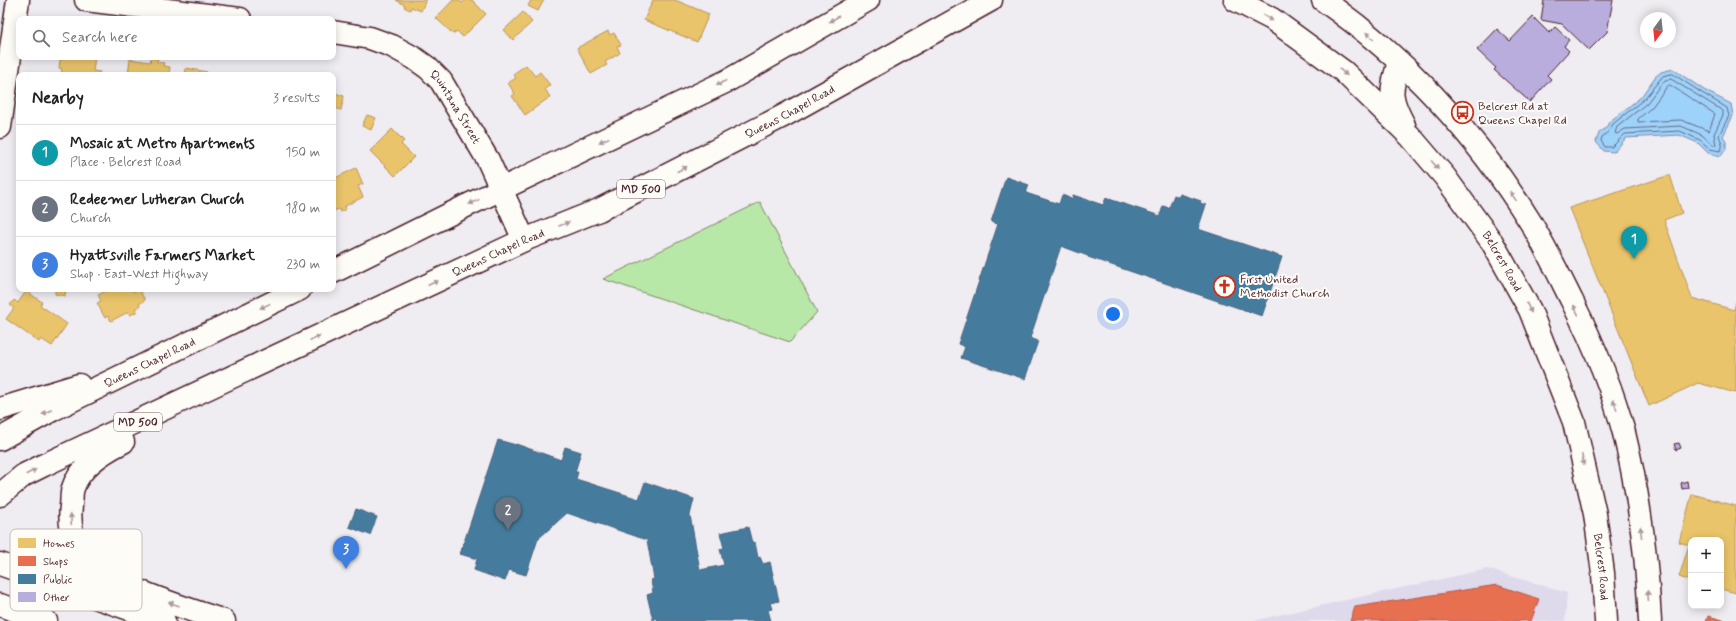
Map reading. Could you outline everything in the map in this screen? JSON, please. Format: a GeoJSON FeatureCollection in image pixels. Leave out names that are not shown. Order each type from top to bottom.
{"type":"FeatureCollection","features":[{"type":"Feature","properties":{"kind":"main road"},"geometry":{"type":"LineString","coordinates":[[0,127],[18,0]]}},
{"type":"Feature","properties":{"kind":"main road"},"geometry":{"type":"LineString","coordinates":[[86,0],[216,16]]}},
{"type":"Feature","properties":{"kind":"main road"},"geometry":{"type":"LineString","coordinates":[[336,271],[501,189],[727,81],[868,0]]}},
{"type":"Feature","properties":{"kind":"main road","name":"Queens Chapel Road"},"geometry":{"type":"LineString","coordinates":[[0,495],[24,475],[44,465],[524,240],[599,210],[792,112],[991,0]]}},
{"type":"Feature","properties":{"kind":"main road","name":"Belcrest Road"},"geometry":{"type":"LineString","coordinates":[[1235,0],[1272,19],[1343,71],[1410,136],[1445,177],[1492,242],[1530,310],[1574,422],[1595,514],[1603,573],[1606,621]]}},
{"type":"Feature","properties":{"kind":"main road"},"geometry":{"type":"LineString","coordinates":[[1323,0],[1356,23],[1421,82],[1478,147],[1520,206],[1554,264],[1602,365],[1623,431],[1640,517],[1650,621]]}},
{"type":"Feature","properties":{"kind":"main road","name":"Quintana Street"},"geometry":{"type":"LineString","coordinates":[[336,32],[370,38],[392,46],[414,58],[428,68],[441,81],[454,100],[488,160],[524,240]]}},
{"type":"Feature","properties":{"kind":"main road"},"geometry":{"type":"LineString","coordinates":[[1399,62],[1392,86],[1392,95],[1396,111],[1410,136]]}},
{"type":"Feature","properties":{"kind":"main road","name":"Queens Chapel Road"},"geometry":{"type":"LineString","coordinates":[[0,439],[54,409],[294,292]]}},
{"type":"Feature","properties":{"kind":"main road"},"geometry":{"type":"LineString","coordinates":[[72,529],[70,509],[73,488],[81,472],[104,451],[280,355]]}},
{"type":"Feature","properties":{"kind":"main road"},"geometry":{"type":"LineString","coordinates":[[0,409],[132,371]]}},
{"type":"Feature","properties":{"kind":"main road"},"geometry":{"type":"LineString","coordinates":[[0,564],[10,567]]}},
{"type":"Feature","properties":{"kind":"main road"},"geometry":{"type":"LineString","coordinates":[[142,593],[224,621]]}},
{"type":"Feature","properties":{"kind":"main road"},"geometry":{"type":"LineString","coordinates":[[0,605],[10,608]]}},
{"type":"Feature","properties":{"kind":"main road"},"geometry":{"type":"LineString","coordinates":[[17,611],[46,621]]}},
{"type":"Feature","properties":{"kind":"main road"},"geometry":{"type":"LineString","coordinates":[[135,611],[164,621]]}},
{"type":"Feature","properties":{"kind":"shaded area"},"geometry":{"type":"Polygon","coordinates":[[[1487,569],[1567,593],[1565,621],[1252,621],[1487,569]]]}},
{"type":"Feature","properties":{"kind":"green space"},"geometry":{"type":"Polygon","coordinates":[[[760,202],[817,312],[790,342],[603,279],[760,202]]]}},
{"type":"Feature","properties":{"kind":"water"},"geometry":{"type":"Polygon","coordinates":[[[1673,69],[1704,90],[1731,104],[1733,116],[1723,136],[1726,141],[1726,149],[1721,156],[1708,153],[1698,143],[1679,135],[1626,138],[1614,152],[1604,151],[1596,142],[1599,133],[1606,128],[1609,122],[1641,97],[1655,77],[1661,72],[1673,69]]]}},
{"type":"Feature","properties":{"kind":"building: Homes"},"geometry":{"type":"Polygon","coordinates":[[[396,0],[426,0],[421,11],[411,7],[410,10],[396,0]]]}},
{"type":"Feature","properties":{"kind":"building: Homes"},"geometry":{"type":"Polygon","coordinates":[[[453,0],[459,0],[462,3],[465,0],[472,0],[486,14],[463,37],[457,31],[453,34],[436,18],[453,0]]]}},
{"type":"Feature","properties":{"kind":"building: Homes"},"geometry":{"type":"Polygon","coordinates":[[[531,0],[544,0],[538,11],[528,6],[531,0]]]}},
{"type":"Feature","properties":{"kind":"building: Homes"},"geometry":{"type":"Polygon","coordinates":[[[653,0],[675,0],[709,14],[697,42],[644,20],[653,0]]]}},
{"type":"Feature","properties":{"kind":"building: Homes"},"geometry":{"type":"Polygon","coordinates":[[[523,12],[532,22],[513,40],[504,30],[523,12]]]}},
{"type":"Feature","properties":{"kind":"building: Homes"},"geometry":{"type":"Polygon","coordinates":[[[608,31],[610,35],[614,33],[621,45],[617,46],[620,53],[605,62],[607,65],[591,74],[577,48],[608,31]]]}},
{"type":"Feature","properties":{"kind":"building: Homes"},"geometry":{"type":"Polygon","coordinates":[[[60,60],[95,60],[93,71],[100,72],[62,72],[62,69],[59,68],[60,60]]]}},
{"type":"Feature","properties":{"kind":"building: Homes"},"geometry":{"type":"Polygon","coordinates":[[[130,60],[150,62],[150,60],[158,60],[157,62],[164,63],[163,66],[170,67],[169,72],[128,72],[130,60]]]}},
{"type":"Feature","properties":{"kind":"building: Homes"},"geometry":{"type":"Polygon","coordinates":[[[526,65],[535,76],[540,72],[550,85],[545,89],[550,97],[525,115],[512,96],[515,94],[508,83],[516,78],[513,74],[526,65]]]}},
{"type":"Feature","properties":{"kind":"building: Homes"},"geometry":{"type":"Polygon","coordinates":[[[186,68],[207,72],[185,72],[186,68]]]}},
{"type":"Feature","properties":{"kind":"building: Homes"},"geometry":{"type":"Polygon","coordinates":[[[336,93],[344,96],[341,110],[336,109],[336,93]]]}},
{"type":"Feature","properties":{"kind":"building: Homes"},"geometry":{"type":"Polygon","coordinates":[[[367,115],[376,118],[371,130],[362,126],[367,115]]]}},
{"type":"Feature","properties":{"kind":"building: Homes"},"geometry":{"type":"Polygon","coordinates":[[[392,129],[404,141],[401,144],[414,157],[395,176],[370,151],[392,129]]]}},
{"type":"Feature","properties":{"kind":"building: Homes"},"geometry":{"type":"Polygon","coordinates":[[[356,168],[363,184],[358,186],[363,197],[345,206],[346,209],[340,212],[339,209],[336,210],[336,178],[356,168]]]}},
{"type":"Feature","properties":{"kind":"building: Homes"},"geometry":{"type":"Polygon","coordinates":[[[1670,175],[1682,213],[1664,220],[1692,298],[1734,310],[1736,302],[1736,393],[1698,383],[1649,406],[1569,208],[1670,175]]]}},
{"type":"Feature","properties":{"kind":"building: Homes"},"geometry":{"type":"Polygon","coordinates":[[[25,292],[27,292],[42,302],[40,305],[67,324],[52,346],[41,339],[39,342],[6,319],[14,308],[10,305],[14,300],[18,303],[25,292]]]}},
{"type":"Feature","properties":{"kind":"building: Homes"},"geometry":{"type":"Polygon","coordinates":[[[55,292],[66,292],[65,296],[55,294],[55,292]]]}},
{"type":"Feature","properties":{"kind":"building: Homes"},"geometry":{"type":"Polygon","coordinates":[[[104,292],[141,292],[145,300],[135,309],[137,312],[130,315],[128,312],[111,321],[108,316],[105,318],[97,303],[101,301],[98,295],[104,292]]]}},
{"type":"Feature","properties":{"kind":"building: Homes"},"geometry":{"type":"Polygon","coordinates":[[[1692,494],[1736,506],[1736,593],[1724,590],[1724,537],[1688,537],[1688,545],[1679,542],[1692,494]]]}},
{"type":"Feature","properties":{"kind":"building: Homes"},"geometry":{"type":"Polygon","coordinates":[[[1688,548],[1688,580],[1679,577],[1688,548]]]}},
{"type":"Feature","properties":{"kind":"building: Shops"},"geometry":{"type":"Polygon","coordinates":[[[1497,585],[1539,599],[1531,621],[1350,621],[1355,607],[1497,585]]]}},
{"type":"Feature","properties":{"kind":"building: Shops"},"geometry":{"type":"Polygon","coordinates":[[[1708,616],[1727,621],[1706,621],[1708,616]]]}},
{"type":"Feature","properties":{"kind":"building: Public","name":"First United Methodist Church"},"geometry":{"type":"Polygon","coordinates":[[[1006,177],[1029,185],[1026,193],[1059,204],[1062,195],[1072,199],[1073,195],[1103,205],[1106,198],[1160,216],[1163,206],[1169,208],[1174,195],[1179,197],[1180,194],[1201,201],[1200,203],[1206,205],[1198,229],[1282,257],[1262,316],[1088,257],[1061,246],[1030,338],[1038,341],[1025,379],[961,358],[965,347],[958,344],[998,224],[991,222],[1006,177]]]}},
{"type":"Feature","properties":{"kind":"building: Public"},"geometry":{"type":"Polygon","coordinates":[[[498,440],[516,444],[561,460],[565,447],[581,452],[575,472],[578,472],[576,479],[639,499],[645,482],[694,499],[690,515],[700,570],[724,565],[720,549],[724,548],[720,533],[748,527],[752,543],[755,542],[758,558],[760,557],[763,564],[770,562],[779,601],[770,603],[772,609],[768,610],[771,621],[658,621],[657,618],[653,620],[647,595],[653,593],[651,580],[654,579],[647,540],[567,513],[538,539],[526,575],[509,570],[505,581],[474,570],[477,559],[460,554],[498,440]]]}},
{"type":"Feature","properties":{"kind":"building: Public"},"geometry":{"type":"Polygon","coordinates":[[[356,509],[377,517],[370,535],[349,527],[356,509]]]}},
{"type":"Feature","properties":{"kind":"building: Other"},"geometry":{"type":"Polygon","coordinates":[[[1544,0],[1613,0],[1607,32],[1589,50],[1562,24],[1541,20],[1544,0]]]}},
{"type":"Feature","properties":{"kind":"building: Other"},"geometry":{"type":"Polygon","coordinates":[[[1533,17],[1549,33],[1555,27],[1569,40],[1564,46],[1569,51],[1547,75],[1551,79],[1530,102],[1494,70],[1496,68],[1477,50],[1497,29],[1510,41],[1533,17]]]}},
{"type":"Feature","properties":{"kind":"building: Other"},"geometry":{"type":"Polygon","coordinates":[[[1679,443],[1681,448],[1676,450],[1674,444],[1679,443]]]}},
{"type":"Feature","properties":{"kind":"building: Other"},"geometry":{"type":"Polygon","coordinates":[[[1687,481],[1688,488],[1682,489],[1681,483],[1687,481]]]}},
{"type":"Feature","properties":{"kind":"place","name":"Belcrest Rd at Queens Chapel Rd"},"geometry":{"type":"Point","coordinates":[1462,113]}},
{"type":"Feature","properties":{"kind":"place","name":"Mosaic at Metro Apartments"},"geometry":{"type":"Point","coordinates":[1634,259]}},
{"type":"Feature","properties":{"kind":"place","name":"First United Methodist Church"},"geometry":{"type":"Point","coordinates":[1224,286]}},
{"type":"Feature","properties":{"kind":"place","name":"Redeemer Lutheran Church"},"geometry":{"type":"Point","coordinates":[508,530]}},
{"type":"Feature","properties":{"kind":"place","name":"Hyattsville Farmers Market"},"geometry":{"type":"Point","coordinates":[346,569]}}]}
